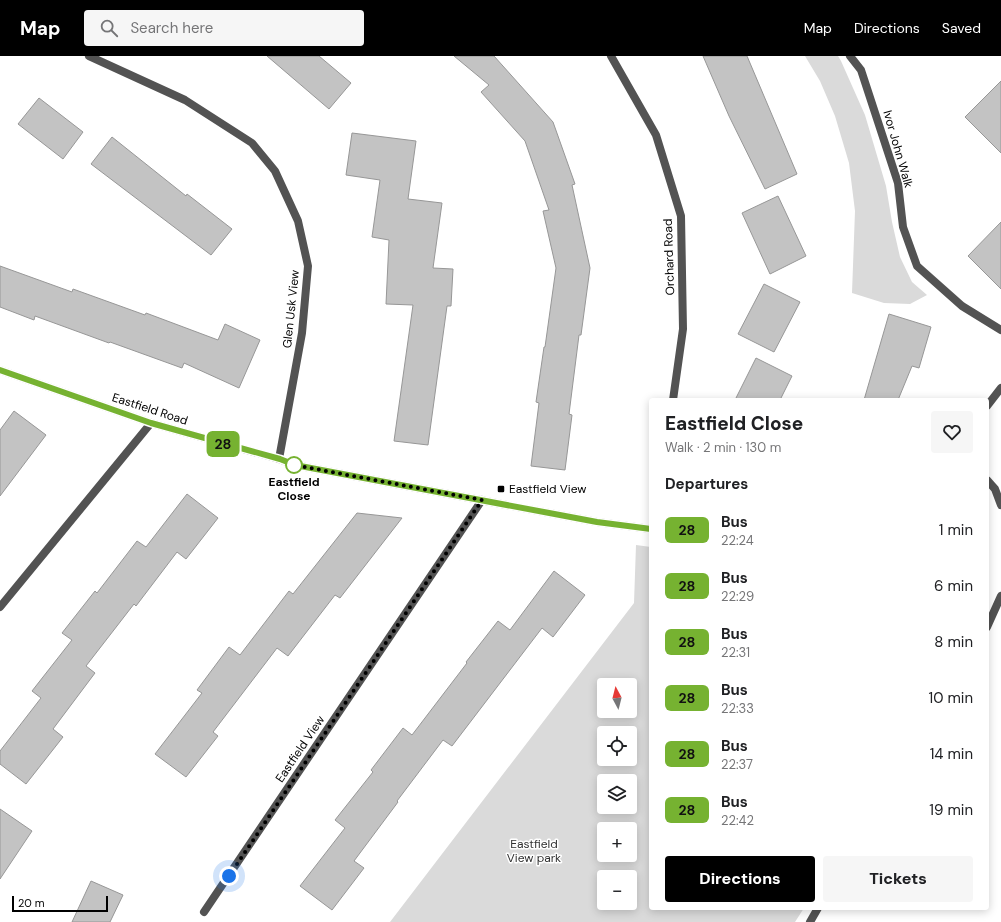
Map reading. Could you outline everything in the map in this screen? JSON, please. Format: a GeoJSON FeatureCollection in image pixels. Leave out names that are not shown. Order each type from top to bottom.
{"type":"FeatureCollection","features":[{"type":"Feature","properties":{"kind":"street","name":"Glen Usk View"},"geometry":{"type":"LineString","coordinates":[[90,56],[185,100],[252,143],[275,171],[298,221],[308,266],[302,333],[280,459]]}},
{"type":"Feature","properties":{"kind":"street","name":"Orchard Road"},"geometry":{"type":"LineString","coordinates":[[611,56],[656,135],[681,216],[683,329],[673,398]]}},
{"type":"Feature","properties":{"kind":"street","name":"Ivor John Walk"},"geometry":{"type":"LineString","coordinates":[[850,56],[861,70],[898,183],[903,227],[917,266],[962,306],[1001,330]]}},
{"type":"Feature","properties":{"kind":"street","name":"Eastfield Road"},"geometry":{"type":"LineString","coordinates":[[0,370],[151,423],[280,459],[295,465],[597,522],[649,529]]}},
{"type":"Feature","properties":{"kind":"street"},"geometry":{"type":"LineString","coordinates":[[989,403],[1001,388]]}},
{"type":"Feature","properties":{"kind":"street"},"geometry":{"type":"LineString","coordinates":[[0,607],[151,423]]}},
{"type":"Feature","properties":{"kind":"street"},"geometry":{"type":"LineString","coordinates":[[989,482],[995,489],[1001,505]]}},
{"type":"Feature","properties":{"kind":"street","name":"Eastfield View"},"geometry":{"type":"LineString","coordinates":[[204,912],[482,500]]}},
{"type":"Feature","properties":{"kind":"street"},"geometry":{"type":"LineString","coordinates":[[989,623],[1001,596]]}},
{"type":"Feature","properties":{"kind":"street"},"geometry":{"type":"LineString","coordinates":[[810,922],[817,910]]}},
{"type":"Feature","properties":{"kind":"green space"},"geometry":{"type":"Polygon","coordinates":[[[805,56],[838,56],[865,115],[886,186],[900,257],[912,282],[927,295],[910,304],[884,303],[852,293],[855,211],[849,163],[835,116],[820,81],[805,56]]]}},
{"type":"Feature","properties":{"kind":"green space","name":"Eastfield View park"},"geometry":{"type":"Polygon","coordinates":[[[636,545],[649,547],[649,910],[803,910],[795,922],[390,922],[634,603],[636,545]]]}},
{"type":"Feature","properties":{"kind":"building"},"geometry":{"type":"Polygon","coordinates":[[[267,56],[319,56],[351,83],[329,109],[267,56]]]}},
{"type":"Feature","properties":{"kind":"building"},"geometry":{"type":"Polygon","coordinates":[[[454,56],[494,56],[553,122],[575,184],[572,185],[590,268],[581,335],[579,335],[569,414],[572,415],[565,470],[531,466],[539,403],[536,402],[556,268],[543,211],[549,210],[525,141],[481,92],[489,85],[454,56]]]}},
{"type":"Feature","properties":{"kind":"building"},"geometry":{"type":"Polygon","coordinates":[[[703,56],[747,56],[797,174],[765,189],[729,116],[703,56]]]}},
{"type":"Feature","properties":{"kind":"building"},"geometry":{"type":"Polygon","coordinates":[[[1001,81],[1001,153],[965,117],[1001,81]]]}},
{"type":"Feature","properties":{"kind":"building"},"geometry":{"type":"Polygon","coordinates":[[[39,98],[83,132],[63,159],[18,124],[39,98]]]}},
{"type":"Feature","properties":{"kind":"building"},"geometry":{"type":"Polygon","coordinates":[[[352,133],[416,141],[408,199],[442,203],[433,268],[453,269],[451,306],[447,306],[428,445],[394,441],[413,305],[386,304],[389,240],[372,237],[380,180],[346,175],[352,133]]]}},
{"type":"Feature","properties":{"kind":"building"},"geometry":{"type":"Polygon","coordinates":[[[112,137],[186,196],[187,194],[232,229],[211,255],[91,164],[112,137]]]}},
{"type":"Feature","properties":{"kind":"building"},"geometry":{"type":"Polygon","coordinates":[[[778,196],[806,256],[770,274],[742,213],[778,196]]]}},
{"type":"Feature","properties":{"kind":"building"},"geometry":{"type":"Polygon","coordinates":[[[1001,222],[1001,289],[968,256],[1001,222]]]}},
{"type":"Feature","properties":{"kind":"building"},"geometry":{"type":"Polygon","coordinates":[[[0,266],[72,292],[73,289],[145,315],[146,313],[218,340],[225,324],[260,340],[239,388],[184,363],[182,368],[35,316],[34,320],[0,307],[0,266]]]}},
{"type":"Feature","properties":{"kind":"building"},"geometry":{"type":"Polygon","coordinates":[[[764,284],[800,302],[774,352],[738,334],[764,284]]]}},
{"type":"Feature","properties":{"kind":"building"},"geometry":{"type":"Polygon","coordinates":[[[889,314],[931,327],[919,368],[912,366],[899,398],[865,398],[889,314]]]}},
{"type":"Feature","properties":{"kind":"building"},"geometry":{"type":"Polygon","coordinates":[[[756,358],[792,376],[781,398],[736,398],[756,358]]]}},
{"type":"Feature","properties":{"kind":"building"},"geometry":{"type":"Polygon","coordinates":[[[14,411],[46,435],[0,496],[0,430],[14,411]]]}},
{"type":"Feature","properties":{"kind":"building"},"geometry":{"type":"Polygon","coordinates":[[[187,494],[218,518],[186,559],[177,552],[136,606],[134,604],[86,666],[95,673],[53,729],[63,737],[26,784],[0,764],[0,751],[41,698],[32,691],[72,640],[62,633],[95,591],[97,593],[137,541],[146,547],[187,494]]]}},
{"type":"Feature","properties":{"kind":"building"},"geometry":{"type":"Polygon","coordinates":[[[357,513],[402,518],[340,598],[335,595],[288,656],[277,648],[213,732],[218,736],[186,777],[155,754],[202,693],[197,690],[229,647],[240,655],[289,591],[293,594],[357,513]]]}},
{"type":"Feature","properties":{"kind":"building"},"geometry":{"type":"Polygon","coordinates":[[[554,571],[585,595],[553,637],[542,628],[452,746],[443,740],[354,861],[364,868],[332,910],[300,886],[345,828],[335,820],[373,772],[371,770],[403,728],[412,735],[498,621],[510,630],[554,571]]]}},
{"type":"Feature","properties":{"kind":"building"},"geometry":{"type":"Polygon","coordinates":[[[0,809],[32,831],[0,879],[0,809]]]}},
{"type":"Feature","properties":{"kind":"building"},"geometry":{"type":"Polygon","coordinates":[[[91,881],[123,895],[110,922],[72,922],[91,881]]]}},
{"type":"Feature","properties":{"kind":"bus line","name":"28"},"geometry":{"type":"LineString","coordinates":[[0,370],[151,423],[280,459],[295,465],[597,522],[649,529]]}},
{"type":"Feature","properties":{"kind":"place","name":"Eastfield Close"},"geometry":{"type":"Point","coordinates":[294,465]}},
{"type":"Feature","properties":{"kind":"place","name":"Eastfield View"},"geometry":{"type":"Point","coordinates":[501,489]}},
{"type":"Feature","properties":{"kind":"route"},"geometry":{"type":"LineString","coordinates":[[229,876],[482,500],[294,465]]}}]}
